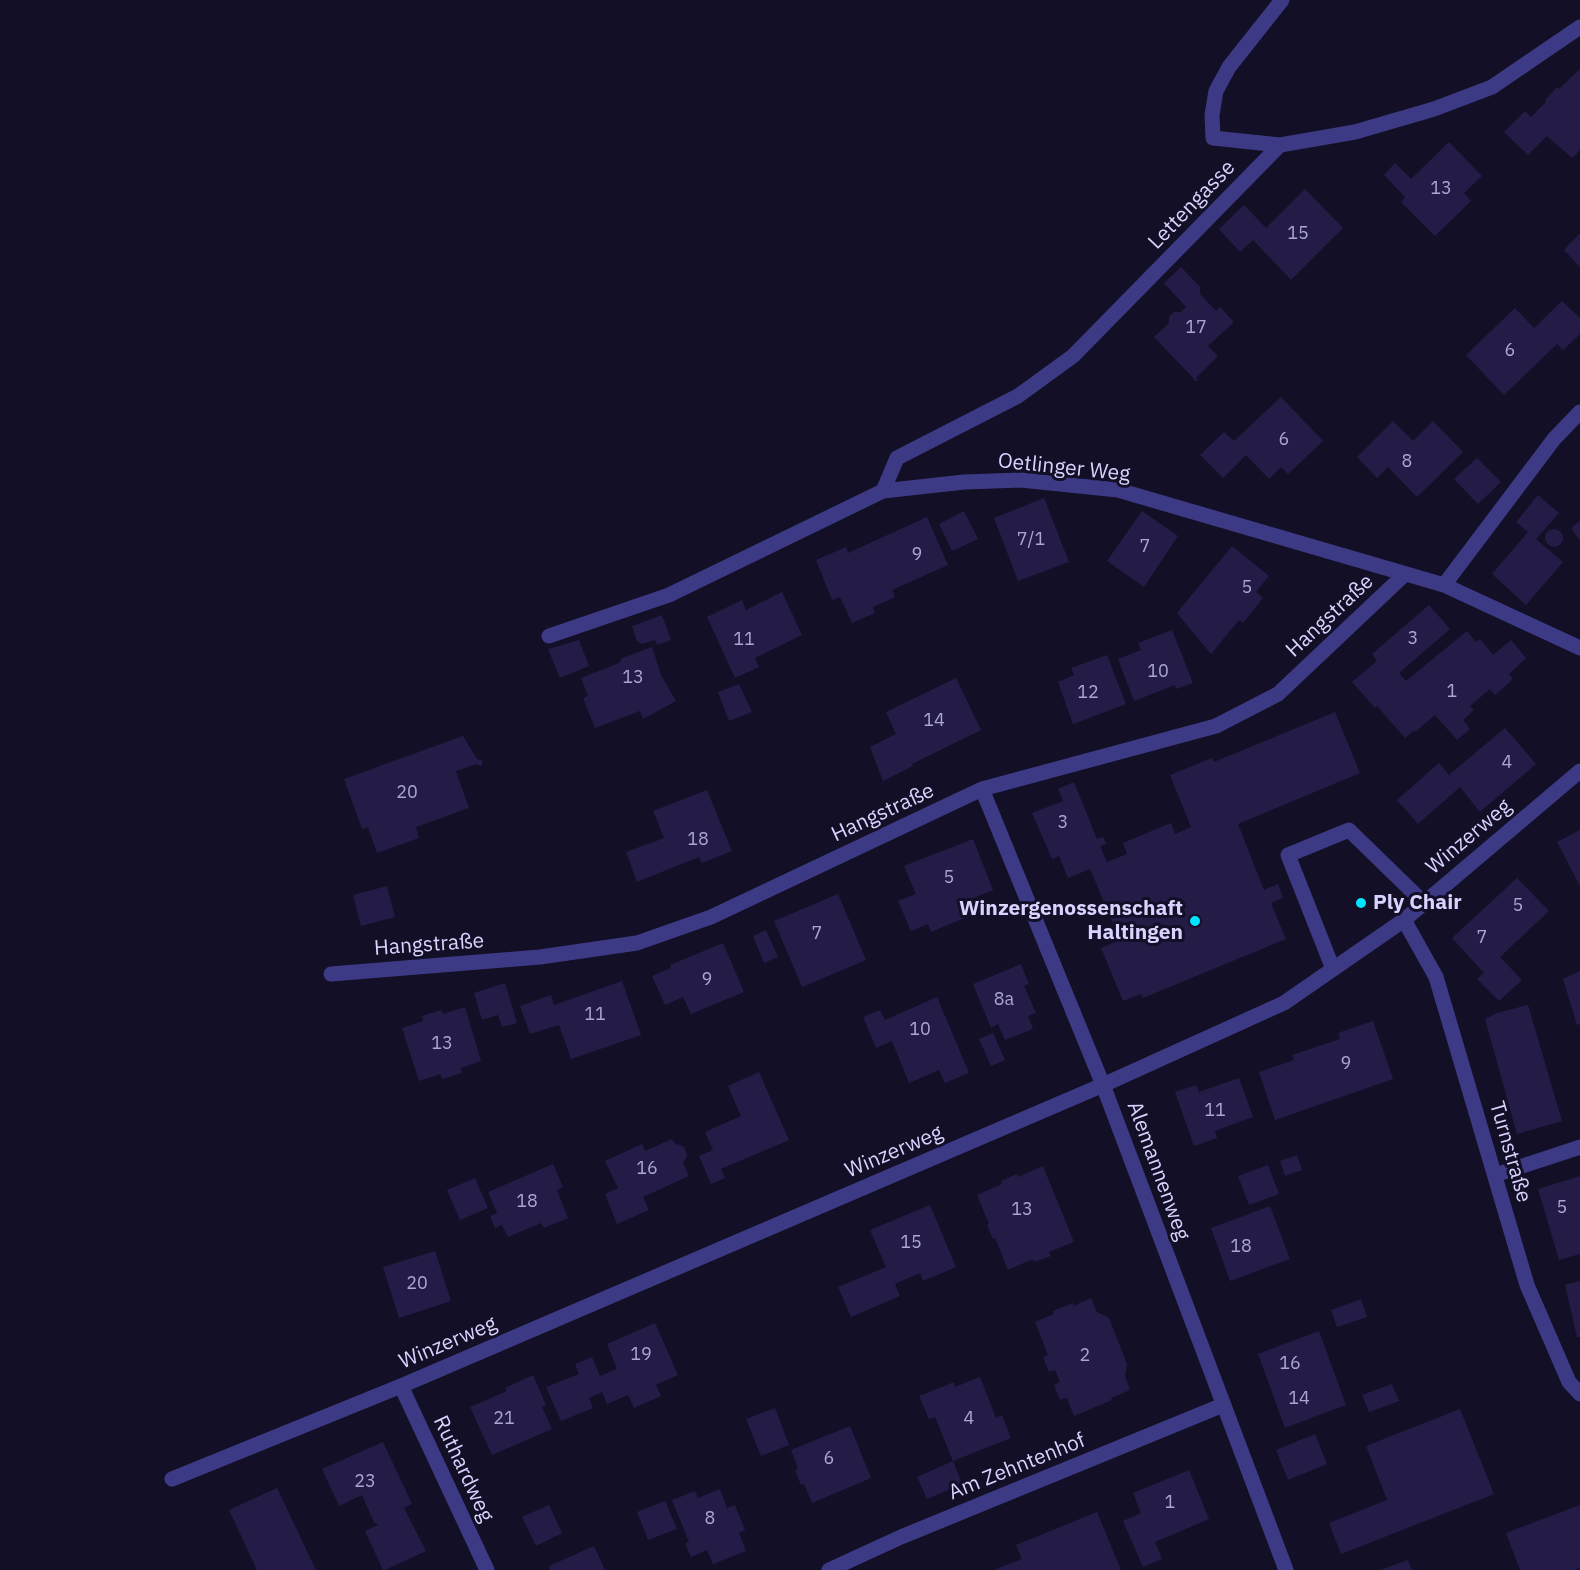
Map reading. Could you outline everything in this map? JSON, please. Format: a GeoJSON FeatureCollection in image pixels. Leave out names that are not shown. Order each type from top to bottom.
{"type":"FeatureCollection","features":[{"type":"Feature","properties":{"kind":"street"},"geometry":{"type":"LineString","coordinates":[[1282,0],[1229,68],[1216,91],[1212,115],[1213,138],[1280,145],[1355,132],[1434,109],[1492,87],[1580,27]]}},
{"type":"Feature","properties":{"kind":"street","name":"Lettengasse"},"geometry":{"type":"LineString","coordinates":[[883,491],[897,458],[1018,396],[1073,356],[1280,145]]}},
{"type":"Feature","properties":{"kind":"street"},"geometry":{"type":"LineString","coordinates":[[1444,585],[1554,439],[1580,412]]}},
{"type":"Feature","properties":{"kind":"street","name":"Oetlinger Weg"},"geometry":{"type":"LineString","coordinates":[[549,636],[669,595],[883,491],[964,482],[1021,480],[1118,490],[1444,585],[1580,648]]}},
{"type":"Feature","properties":{"kind":"street","name":"Hangstraße"},"geometry":{"type":"LineString","coordinates":[[331,974],[540,957],[637,943],[711,917],[982,789],[1216,726],[1278,694],[1404,575]]}},
{"type":"Feature","properties":{"kind":"street","name":"Winzerweg"},"geometry":{"type":"LineString","coordinates":[[172,1479],[401,1386],[1103,1085],[1284,1003],[1404,920],[1580,771]]}},
{"type":"Feature","properties":{"kind":"street","name":"Alemannenweg"},"geometry":{"type":"LineString","coordinates":[[982,789],[1103,1085],[1286,1570]]}},
{"type":"Feature","properties":{"kind":"street"},"geometry":{"type":"LineString","coordinates":[[1333,969],[1288,855],[1349,830],[1424,903]]}},
{"type":"Feature","properties":{"kind":"street","name":"Turnstraße"},"geometry":{"type":"LineString","coordinates":[[1404,920],[1436,977],[1527,1286],[1569,1382],[1580,1394]]}},
{"type":"Feature","properties":{"kind":"street"},"geometry":{"type":"LineString","coordinates":[[1495,1175],[1580,1147]]}},
{"type":"Feature","properties":{"kind":"street","name":"Ruthardweg"},"geometry":{"type":"LineString","coordinates":[[401,1386],[487,1570]]}},
{"type":"Feature","properties":{"kind":"street","name":"Am Zehntenhof"},"geometry":{"type":"LineString","coordinates":[[829,1570],[913,1533],[1223,1406]]}},
{"type":"Feature","properties":{"kind":"building"},"geometry":{"type":"Polygon","coordinates":[[[1580,69],[1580,150],[1572,158],[1547,136],[1528,155],[1504,132],[1525,111],[1531,117],[1557,87],[1559,89],[1580,69]]]}},
{"type":"Feature","properties":{"kind":"building"},"geometry":{"type":"Polygon","coordinates":[[[1449,142],[1482,176],[1464,193],[1471,201],[1435,236],[1401,202],[1405,197],[1384,175],[1395,163],[1411,179],[1449,142]]]}},
{"type":"Feature","properties":{"kind":"building"},"geometry":{"type":"Polygon","coordinates":[[[1305,189],[1343,228],[1291,280],[1253,240],[1240,252],[1219,229],[1244,205],[1266,228],[1305,189]]]}},
{"type":"Feature","properties":{"kind":"building"},"geometry":{"type":"Polygon","coordinates":[[[1580,233],[1580,267],[1564,250],[1580,233]]]}},
{"type":"Feature","properties":{"kind":"building"},"geometry":{"type":"Polygon","coordinates":[[[1181,267],[1200,287],[1200,294],[1216,311],[1220,307],[1234,322],[1208,346],[1218,356],[1196,378],[1198,380],[1196,381],[1154,337],[1169,323],[1169,317],[1174,312],[1181,312],[1186,307],[1164,283],[1181,267]]]}},
{"type":"Feature","properties":{"kind":"building"},"geometry":{"type":"Polygon","coordinates":[[[1562,301],[1580,318],[1580,334],[1563,350],[1557,344],[1504,395],[1466,355],[1515,308],[1534,328],[1562,301]]]}},
{"type":"Feature","properties":{"kind":"building"},"geometry":{"type":"Polygon","coordinates":[[[1281,397],[1323,441],[1288,474],[1281,467],[1269,479],[1246,455],[1223,478],[1200,455],[1224,432],[1234,441],[1281,397]]]}},
{"type":"Feature","properties":{"kind":"building"},"geometry":{"type":"Polygon","coordinates":[[[1393,421],[1413,441],[1433,421],[1463,452],[1417,497],[1388,467],[1377,478],[1357,457],[1393,421]]]}},
{"type":"Feature","properties":{"kind":"building"},"geometry":{"type":"Polygon","coordinates":[[[1477,458],[1501,482],[1478,504],[1454,479],[1477,458]]]}},
{"type":"Feature","properties":{"kind":"building"},"geometry":{"type":"Polygon","coordinates":[[[1538,495],[1559,513],[1536,539],[1563,562],[1526,605],[1492,574],[1528,532],[1516,522],[1538,495]]]}},
{"type":"Feature","properties":{"kind":"building"},"geometry":{"type":"Polygon","coordinates":[[[1044,498],[1069,562],[1018,581],[994,518],[1044,498]]]}},
{"type":"Feature","properties":{"kind":"building"},"geometry":{"type":"Polygon","coordinates":[[[964,511],[978,539],[952,551],[939,524],[964,511]]]}},
{"type":"Feature","properties":{"kind":"building"},"geometry":{"type":"Polygon","coordinates":[[[1142,511],[1178,536],[1144,587],[1107,561],[1142,511]]]}},
{"type":"Feature","properties":{"kind":"building"},"geometry":{"type":"Polygon","coordinates":[[[927,517],[948,565],[892,590],[895,597],[873,607],[875,613],[852,623],[840,597],[832,600],[816,560],[846,547],[848,553],[927,517]]]}},
{"type":"Feature","properties":{"kind":"building"},"geometry":{"type":"Polygon","coordinates":[[[1580,521],[1580,541],[1571,528],[1580,521]]]}},
{"type":"Feature","properties":{"kind":"building"},"geometry":{"type":"Polygon","coordinates":[[[1554,529],[1560,532],[1563,538],[1560,544],[1554,547],[1548,544],[1545,538],[1548,532],[1554,529]]]}},
{"type":"Feature","properties":{"kind":"building"},"geometry":{"type":"Polygon","coordinates":[[[1232,546],[1269,576],[1256,592],[1263,598],[1243,623],[1239,620],[1211,654],[1177,613],[1232,546]]]}},
{"type":"Feature","properties":{"kind":"building"},"geometry":{"type":"Polygon","coordinates":[[[782,592],[802,635],[755,658],[759,667],[735,678],[707,617],[742,600],[746,610],[782,592]]]}},
{"type":"Feature","properties":{"kind":"building"},"geometry":{"type":"Polygon","coordinates":[[[1429,605],[1450,629],[1399,673],[1406,681],[1467,631],[1476,642],[1480,639],[1493,655],[1511,640],[1526,658],[1509,674],[1513,679],[1495,695],[1490,689],[1470,706],[1474,710],[1463,720],[1470,729],[1457,740],[1435,715],[1405,738],[1352,682],[1377,661],[1372,654],[1429,605]]]}},
{"type":"Feature","properties":{"kind":"building"},"geometry":{"type":"Polygon","coordinates":[[[662,615],[671,640],[657,645],[655,640],[642,644],[637,641],[632,626],[662,615]]]}},
{"type":"Feature","properties":{"kind":"building"},"geometry":{"type":"Polygon","coordinates":[[[1172,630],[1193,683],[1176,689],[1175,685],[1134,701],[1118,659],[1141,650],[1138,643],[1172,630]]]}},
{"type":"Feature","properties":{"kind":"building"},"geometry":{"type":"Polygon","coordinates":[[[579,640],[589,666],[560,678],[548,649],[579,640]]]}},
{"type":"Feature","properties":{"kind":"building"},"geometry":{"type":"Polygon","coordinates":[[[652,647],[661,675],[676,701],[643,719],[640,711],[595,728],[583,698],[588,696],[581,678],[619,663],[622,658],[652,647]]]}},
{"type":"Feature","properties":{"kind":"building"},"geometry":{"type":"Polygon","coordinates":[[[1107,655],[1126,704],[1073,724],[1058,682],[1074,675],[1071,668],[1107,655]]]}},
{"type":"Feature","properties":{"kind":"building"},"geometry":{"type":"Polygon","coordinates":[[[956,678],[981,730],[883,781],[870,747],[896,734],[886,712],[956,678]]]}},
{"type":"Feature","properties":{"kind":"building"},"geometry":{"type":"Polygon","coordinates":[[[739,684],[752,712],[729,721],[718,692],[739,684]]]}},
{"type":"Feature","properties":{"kind":"building"},"geometry":{"type":"Polygon","coordinates":[[[1335,712],[1360,773],[1238,824],[1264,890],[1278,884],[1283,898],[1271,903],[1286,939],[1143,998],[1141,994],[1123,1001],[1101,948],[1120,940],[1090,869],[1068,878],[1059,856],[1052,859],[1032,813],[1063,801],[1058,789],[1074,782],[1097,839],[1103,837],[1106,844],[1100,846],[1107,862],[1127,854],[1123,843],[1168,824],[1171,823],[1175,834],[1191,827],[1170,775],[1212,758],[1214,762],[1335,712]]]}},
{"type":"Feature","properties":{"kind":"building"},"geometry":{"type":"Polygon","coordinates":[[[1505,728],[1536,764],[1480,812],[1460,787],[1418,824],[1397,800],[1439,763],[1449,775],[1505,728]]]}},
{"type":"Feature","properties":{"kind":"building"},"geometry":{"type":"Polygon","coordinates":[[[463,736],[477,759],[483,761],[481,766],[476,764],[456,771],[469,808],[416,827],[419,838],[377,853],[368,827],[362,829],[344,779],[463,736]]]}},
{"type":"Feature","properties":{"kind":"building"},"geometry":{"type":"Polygon","coordinates":[[[707,790],[732,851],[702,863],[699,857],[637,882],[626,852],[664,838],[653,811],[707,790]]]}},
{"type":"Feature","properties":{"kind":"building"},"geometry":{"type":"Polygon","coordinates":[[[1580,830],[1580,886],[1557,842],[1580,830]]]}},
{"type":"Feature","properties":{"kind":"building"},"geometry":{"type":"Polygon","coordinates":[[[973,839],[993,890],[961,903],[967,917],[931,932],[928,924],[911,931],[898,901],[916,894],[904,866],[973,839]]]}},
{"type":"Feature","properties":{"kind":"building"},"geometry":{"type":"Polygon","coordinates":[[[1517,878],[1549,911],[1500,957],[1522,980],[1499,1001],[1477,979],[1484,973],[1452,938],[1517,878]]]}},
{"type":"Feature","properties":{"kind":"building"},"geometry":{"type":"Polygon","coordinates":[[[387,886],[395,917],[361,926],[353,895],[387,886]]]}},
{"type":"Feature","properties":{"kind":"building"},"geometry":{"type":"Polygon","coordinates":[[[838,894],[866,960],[802,987],[774,921],[838,894]]]}},
{"type":"Feature","properties":{"kind":"building"},"geometry":{"type":"Polygon","coordinates":[[[766,930],[778,957],[764,963],[753,936],[766,930]]]}},
{"type":"Feature","properties":{"kind":"building"},"geometry":{"type":"Polygon","coordinates":[[[723,943],[744,992],[691,1014],[683,997],[665,1005],[652,976],[671,968],[670,965],[723,943]]]}},
{"type":"Feature","properties":{"kind":"building"},"geometry":{"type":"Polygon","coordinates":[[[1021,964],[1029,984],[1024,986],[1036,1013],[1028,1016],[1033,1029],[1005,1040],[998,1024],[991,1028],[973,984],[1021,964]]]}},
{"type":"Feature","properties":{"kind":"building"},"geometry":{"type":"Polygon","coordinates":[[[1580,971],[1580,1024],[1577,1025],[1563,979],[1580,971]]]}},
{"type":"Feature","properties":{"kind":"building"},"geometry":{"type":"Polygon","coordinates":[[[622,981],[641,1035],[571,1059],[559,1025],[530,1034],[520,1006],[551,995],[554,1005],[622,981]]]}},
{"type":"Feature","properties":{"kind":"building"},"geometry":{"type":"Polygon","coordinates":[[[505,983],[517,1023],[502,1027],[498,1015],[482,1020],[474,993],[505,983]]]}},
{"type":"Feature","properties":{"kind":"building"},"geometry":{"type":"Polygon","coordinates":[[[937,997],[969,1073],[945,1083],[939,1070],[909,1083],[892,1041],[876,1048],[863,1017],[880,1010],[885,1020],[937,997]]]}},
{"type":"Feature","properties":{"kind":"building"},"geometry":{"type":"Polygon","coordinates":[[[1528,1005],[1562,1121],[1517,1134],[1485,1019],[1497,1013],[1528,1005]]]}},
{"type":"Feature","properties":{"kind":"building"},"geometry":{"type":"Polygon","coordinates":[[[465,1007],[481,1061],[461,1068],[462,1073],[442,1079],[441,1074],[419,1081],[402,1028],[423,1021],[422,1016],[441,1010],[443,1014],[465,1007]]]}},
{"type":"Feature","properties":{"kind":"building"},"geometry":{"type":"Polygon","coordinates":[[[1373,1021],[1393,1079],[1275,1120],[1259,1072],[1294,1060],[1292,1055],[1340,1039],[1338,1033],[1373,1021]]]}},
{"type":"Feature","properties":{"kind":"building"},"geometry":{"type":"Polygon","coordinates":[[[993,1033],[1005,1060],[991,1066],[979,1039],[993,1033]]]}},
{"type":"Feature","properties":{"kind":"building"},"geometry":{"type":"Polygon","coordinates":[[[759,1072],[789,1140],[721,1169],[725,1178],[711,1184],[699,1156],[713,1150],[705,1132],[741,1116],[728,1086],[759,1072]]]}},
{"type":"Feature","properties":{"kind":"building"},"geometry":{"type":"Polygon","coordinates":[[[1239,1078],[1253,1117],[1215,1131],[1217,1138],[1194,1146],[1175,1092],[1196,1085],[1199,1092],[1239,1078]]]}},
{"type":"Feature","properties":{"kind":"building"},"geometry":{"type":"Polygon","coordinates":[[[672,1139],[676,1145],[684,1147],[687,1155],[683,1162],[689,1176],[643,1197],[649,1210],[617,1224],[605,1194],[618,1188],[605,1161],[642,1144],[645,1151],[672,1139]]]}},
{"type":"Feature","properties":{"kind":"building"},"geometry":{"type":"Polygon","coordinates":[[[1297,1155],[1302,1170],[1285,1176],[1280,1161],[1297,1155]]]}},
{"type":"Feature","properties":{"kind":"building"},"geometry":{"type":"Polygon","coordinates":[[[553,1164],[563,1187],[557,1190],[568,1218],[544,1228],[541,1223],[508,1237],[502,1225],[495,1228],[490,1216],[497,1213],[488,1192],[553,1164]]]}},
{"type":"Feature","properties":{"kind":"building"},"geometry":{"type":"Polygon","coordinates":[[[1268,1165],[1279,1194],[1249,1205],[1238,1176],[1268,1165]]]}},
{"type":"Feature","properties":{"kind":"building"},"geometry":{"type":"Polygon","coordinates":[[[1043,1166],[1074,1242],[1049,1252],[1051,1256],[1034,1262],[1033,1259],[1008,1270],[987,1225],[989,1224],[977,1195],[1002,1184],[1001,1181],[1017,1174],[1018,1177],[1043,1166]]]}},
{"type":"Feature","properties":{"kind":"building"},"geometry":{"type":"Polygon","coordinates":[[[1580,1176],[1580,1254],[1559,1260],[1538,1189],[1580,1176]]]}},
{"type":"Feature","properties":{"kind":"building"},"geometry":{"type":"Polygon","coordinates":[[[475,1178],[488,1208],[460,1220],[447,1190],[475,1178]]]}},
{"type":"Feature","properties":{"kind":"building"},"geometry":{"type":"Polygon","coordinates":[[[930,1205],[956,1267],[923,1281],[920,1273],[895,1284],[900,1296],[851,1317],[838,1287],[886,1267],[870,1230],[930,1205]]]}},
{"type":"Feature","properties":{"kind":"building"},"geometry":{"type":"Polygon","coordinates":[[[1270,1206],[1290,1259],[1230,1281],[1211,1228],[1270,1206]]]}},
{"type":"Feature","properties":{"kind":"building"},"geometry":{"type":"Polygon","coordinates":[[[435,1251],[451,1301],[399,1318],[383,1267],[435,1251]]]}},
{"type":"Feature","properties":{"kind":"building"},"geometry":{"type":"Polygon","coordinates":[[[1580,1281],[1580,1337],[1577,1337],[1565,1285],[1580,1281]]]}},
{"type":"Feature","properties":{"kind":"building"},"geometry":{"type":"Polygon","coordinates":[[[1091,1298],[1097,1312],[1109,1318],[1127,1364],[1125,1376],[1130,1390],[1074,1416],[1067,1398],[1060,1400],[1054,1385],[1060,1382],[1055,1370],[1049,1372],[1043,1357],[1048,1355],[1035,1322],[1054,1314],[1053,1311],[1073,1303],[1074,1306],[1091,1298]]]}},
{"type":"Feature","properties":{"kind":"building"},"geometry":{"type":"Polygon","coordinates":[[[1361,1299],[1367,1317],[1337,1327],[1331,1310],[1361,1299]]]}},
{"type":"Feature","properties":{"kind":"building"},"geometry":{"type":"Polygon","coordinates":[[[655,1323],[678,1375],[656,1385],[661,1396],[634,1408],[628,1395],[607,1404],[602,1392],[589,1398],[593,1408],[561,1421],[546,1387],[579,1374],[575,1364],[592,1357],[600,1376],[617,1369],[607,1344],[655,1323]]]}},
{"type":"Feature","properties":{"kind":"building"},"geometry":{"type":"Polygon","coordinates":[[[1319,1331],[1346,1405],[1285,1428],[1258,1354],[1319,1331]]]}},
{"type":"Feature","properties":{"kind":"building"},"geometry":{"type":"Polygon","coordinates":[[[533,1375],[546,1405],[542,1407],[552,1429],[492,1455],[470,1407],[507,1391],[505,1388],[533,1375]]]}},
{"type":"Feature","properties":{"kind":"building"},"geometry":{"type":"Polygon","coordinates":[[[980,1377],[996,1418],[1002,1415],[1011,1438],[953,1461],[935,1417],[929,1419],[919,1396],[954,1382],[955,1387],[980,1377]]]}},
{"type":"Feature","properties":{"kind":"building"},"geometry":{"type":"Polygon","coordinates":[[[1392,1384],[1399,1401],[1369,1412],[1362,1395],[1392,1384]]]}},
{"type":"Feature","properties":{"kind":"building"},"geometry":{"type":"Polygon","coordinates":[[[775,1408],[789,1445],[761,1456],[746,1419],[775,1408]]]}},
{"type":"Feature","properties":{"kind":"building"},"geometry":{"type":"Polygon","coordinates":[[[1460,1409],[1494,1494],[1341,1554],[1329,1523],[1387,1500],[1366,1446],[1460,1409]]]}},
{"type":"Feature","properties":{"kind":"building"},"geometry":{"type":"Polygon","coordinates":[[[850,1426],[871,1478],[812,1503],[795,1470],[798,1468],[791,1450],[850,1426]]]}},
{"type":"Feature","properties":{"kind":"building"},"geometry":{"type":"Polygon","coordinates":[[[1315,1434],[1327,1464],[1288,1480],[1276,1450],[1315,1434]]]}},
{"type":"Feature","properties":{"kind":"building"},"geometry":{"type":"Polygon","coordinates":[[[383,1442],[412,1504],[404,1508],[426,1551],[385,1570],[365,1531],[378,1525],[374,1522],[362,1495],[339,1506],[322,1469],[383,1442]]]}},
{"type":"Feature","properties":{"kind":"building"},"geometry":{"type":"Polygon","coordinates":[[[953,1461],[962,1484],[927,1499],[917,1477],[953,1461]]]}},
{"type":"Feature","properties":{"kind":"building"},"geometry":{"type":"Polygon","coordinates":[[[1189,1470],[1209,1519],[1155,1542],[1162,1559],[1143,1567],[1123,1521],[1141,1513],[1133,1493],[1189,1470]]]}},
{"type":"Feature","properties":{"kind":"building"},"geometry":{"type":"Polygon","coordinates":[[[277,1488],[316,1570],[257,1570],[229,1510],[277,1488]]]}},
{"type":"Feature","properties":{"kind":"building"},"geometry":{"type":"Polygon","coordinates":[[[720,1489],[727,1508],[735,1505],[745,1530],[739,1533],[746,1551],[713,1564],[707,1550],[691,1557],[685,1543],[689,1542],[672,1500],[695,1491],[698,1498],[720,1489]]]}},
{"type":"Feature","properties":{"kind":"building"},"geometry":{"type":"Polygon","coordinates":[[[665,1501],[677,1529],[648,1540],[637,1512],[665,1501]]]}},
{"type":"Feature","properties":{"kind":"building"},"geometry":{"type":"Polygon","coordinates":[[[549,1505],[562,1533],[536,1546],[522,1517],[549,1505]]]}},
{"type":"Feature","properties":{"kind":"building"},"geometry":{"type":"Polygon","coordinates":[[[1580,1505],[1580,1568],[1520,1570],[1506,1533],[1580,1505]]]}},
{"type":"Feature","properties":{"kind":"building"},"geometry":{"type":"Polygon","coordinates":[[[1097,1512],[1121,1570],[994,1570],[1022,1559],[1016,1545],[1097,1512]]]}},
{"type":"Feature","properties":{"kind":"building"},"geometry":{"type":"Polygon","coordinates":[[[594,1546],[605,1570],[550,1570],[549,1566],[594,1546]]]}},
{"type":"Feature","properties":{"kind":"building"},"geometry":{"type":"Polygon","coordinates":[[[1408,1560],[1412,1570],[1380,1570],[1408,1560]]]}},
{"type":"Feature","properties":{"kind":"place","name":"Ply Chair"},"geometry":{"type":"Point","coordinates":[1361,903]}},
{"type":"Feature","properties":{"kind":"place","name":"Winzergenossenschaft Haltingen"},"geometry":{"type":"Point","coordinates":[1195,921]}}]}
